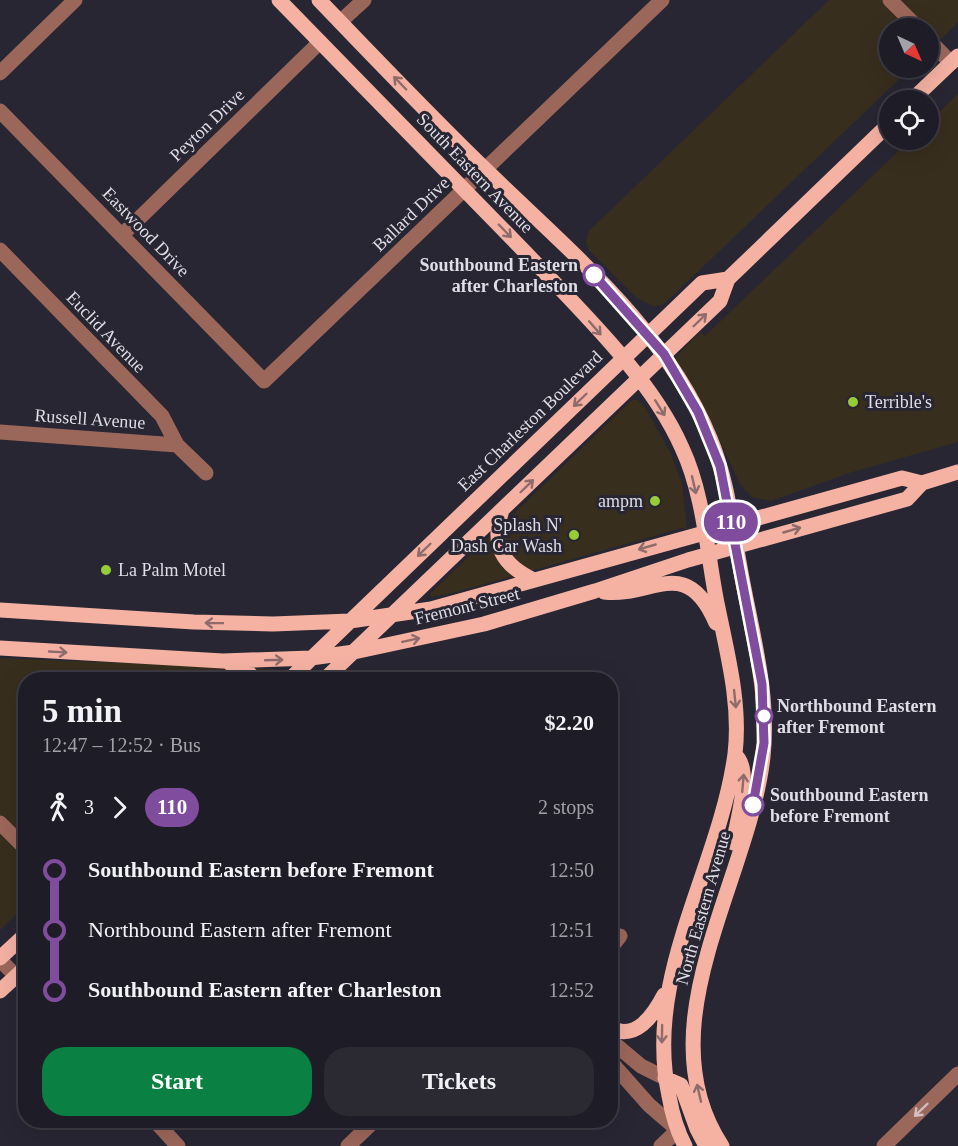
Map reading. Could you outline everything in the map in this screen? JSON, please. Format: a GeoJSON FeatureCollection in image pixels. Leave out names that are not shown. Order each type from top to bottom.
{"type":"FeatureCollection","features":[{"type":"Feature","properties":{"kind":"main road","name":"South Eastern Avenue"},"geometry":{"type":"LineString","coordinates":[[279,0],[567,297],[638,378],[657,403],[684,451],[693,479],[706,542]]}},
{"type":"Feature","properties":{"kind":"main road","name":"South Eastern Avenue"},"geometry":{"type":"LineString","coordinates":[[319,0],[485,170],[565,246],[649,334],[664,354],[695,406],[711,440],[720,466],[734,535]]}},
{"type":"Feature","properties":{"kind":"main road"},"geometry":{"type":"LineString","coordinates":[[923,90],[955,60]]}},
{"type":"Feature","properties":{"kind":"main road"},"geometry":{"type":"LineString","coordinates":[[333,672],[395,615],[720,301],[728,279],[879,134]]}},
{"type":"Feature","properties":{"kind":"main road","name":"East Charleston Boulevard"},"geometry":{"type":"LineString","coordinates":[[298,672],[702,283],[728,279]]}},
{"type":"Feature","properties":{"kind":"main road","name":"Fremont Street"},"geometry":{"type":"LineString","coordinates":[[0,610],[203,622],[313,624],[395,615],[431,609],[534,580],[907,499],[922,483],[958,472]]}},
{"type":"Feature","properties":{"kind":"main road","name":"Fremont Street"},"geometry":{"type":"LineString","coordinates":[[0,648],[223,661],[311,658],[354,652],[484,624],[595,591],[706,542],[734,535],[902,478],[922,483]]}},
{"type":"Feature","properties":{"kind":"main road"},"geometry":{"type":"LineString","coordinates":[[502,510],[498,522],[498,544],[511,565],[534,580]]}},
{"type":"Feature","properties":{"kind":"main road","name":"North Eastern Avenue"},"geometry":{"type":"LineString","coordinates":[[722,1146],[702,1105],[692,1046],[694,1014],[753,805],[762,760],[764,733],[762,684],[734,535]]}},
{"type":"Feature","properties":{"kind":"main road","name":"North Eastern Avenue"},"geometry":{"type":"LineString","coordinates":[[686,1146],[678,1130],[665,1078],[662,1024],[670,985],[721,813],[735,754],[736,715],[706,542]]}},
{"type":"Feature","properties":{"kind":"main road"},"geometry":{"type":"LineString","coordinates":[[595,591],[616,594],[664,582],[686,587],[696,592],[708,607],[725,644]]}},
{"type":"Feature","properties":{"kind":"main road"},"geometry":{"type":"LineString","coordinates":[[223,661],[248,672]]}},
{"type":"Feature","properties":{"kind":"main road"},"geometry":{"type":"LineString","coordinates":[[724,903],[744,785],[743,768],[740,759],[735,754]]}},
{"type":"Feature","properties":{"kind":"main road"},"geometry":{"type":"LineString","coordinates":[[0,959],[18,942]]}},
{"type":"Feature","properties":{"kind":"main road"},"geometry":{"type":"LineString","coordinates":[[0,991],[18,979]]}},
{"type":"Feature","properties":{"kind":"main road"},"geometry":{"type":"LineString","coordinates":[[618,1032],[638,1028],[651,1016],[670,985]]}},
{"type":"Feature","properties":{"kind":"main road"},"geometry":{"type":"LineString","coordinates":[[665,1078],[681,1085],[697,1129],[706,1146]]}},
{"type":"Feature","properties":{"kind":"street"},"geometry":{"type":"LineString","coordinates":[[0,73],[75,0]]}},
{"type":"Feature","properties":{"kind":"street"},"geometry":{"type":"LineString","coordinates":[[340,22],[364,0]]}},
{"type":"Feature","properties":{"kind":"street","name":"Ballard Drive"},"geometry":{"type":"LineString","coordinates":[[264,381],[662,0]]}},
{"type":"Feature","properties":{"kind":"street"},"geometry":{"type":"LineString","coordinates":[[890,0],[908,18]]}},
{"type":"Feature","properties":{"kind":"street","name":"Peyton Drive"},"geometry":{"type":"LineString","coordinates":[[122,235],[320,42]]}},
{"type":"Feature","properties":{"kind":"street"},"geometry":{"type":"LineString","coordinates":[[939,48],[955,60]]}},
{"type":"Feature","properties":{"kind":"street","name":"Eastwood Drive"},"geometry":{"type":"LineString","coordinates":[[0,111],[264,381]]}},
{"type":"Feature","properties":{"kind":"street","name":"Euclid Avenue"},"geometry":{"type":"LineString","coordinates":[[0,250],[162,416],[177,445],[206,473]]}},
{"type":"Feature","properties":{"kind":"street","name":"Russell Avenue"},"geometry":{"type":"LineString","coordinates":[[0,432],[177,445]]}},
{"type":"Feature","properties":{"kind":"street"},"geometry":{"type":"LineString","coordinates":[[0,823],[18,841]]}},
{"type":"Feature","properties":{"kind":"street"},"geometry":{"type":"LineString","coordinates":[[0,959],[18,973]]}},
{"type":"Feature","properties":{"kind":"street"},"geometry":{"type":"LineString","coordinates":[[618,1047],[641,1066],[665,1078]]}},
{"type":"Feature","properties":{"kind":"street"},"geometry":{"type":"LineString","coordinates":[[618,1070],[650,1106],[678,1130],[661,1146]]}},
{"type":"Feature","properties":{"kind":"street"},"geometry":{"type":"LineString","coordinates":[[884,1146],[958,1074]]}},
{"type":"Feature","properties":{"kind":"street"},"geometry":{"type":"LineString","coordinates":[[161,1128],[178,1146]]}},
{"type":"Feature","properties":{"kind":"street"},"geometry":{"type":"LineString","coordinates":[[348,1146],[367,1128]]}},
{"type":"Feature","properties":{"kind":"shaded area"},"geometry":{"type":"Polygon","coordinates":[[[829,0],[958,0],[958,22],[939,41],[939,18],[879,18],[879,78],[901,78],[888,90],[879,90],[879,99],[664,304],[654,306],[637,298],[588,249],[586,240],[589,231],[829,0]]]}},
{"type":"Feature","properties":{"kind":"shaded area"},"geometry":{"type":"Polygon","coordinates":[[[958,94],[958,442],[849,473],[771,501],[752,497],[740,484],[715,430],[672,361],[700,332],[705,336],[900,150],[939,150],[939,112],[958,94]]]}},
{"type":"Feature","properties":{"kind":"shaded area"},"geometry":{"type":"Polygon","coordinates":[[[632,400],[638,400],[646,409],[671,454],[682,483],[687,529],[682,528],[449,594],[431,597],[430,594],[632,400]]]}},
{"type":"Feature","properties":{"kind":"shaded area"},"geometry":{"type":"Polygon","coordinates":[[[0,658],[274,669],[271,672],[18,672],[18,913],[0,930],[0,658]]]}},
{"type":"Feature","properties":{"kind":"bus line","name":"110"},"geometry":{"type":"LineString","coordinates":[[594,275],[649,334],[664,354],[698,412],[720,466],[762,684],[764,743],[753,805]]}},
{"type":"Feature","properties":{"kind":"place","name":"Southbound Eastern after Charleston"},"geometry":{"type":"Point","coordinates":[594,275]}},
{"type":"Feature","properties":{"kind":"place","name":"Terrible's"},"geometry":{"type":"Point","coordinates":[853,402]}},
{"type":"Feature","properties":{"kind":"place","name":"ampm"},"geometry":{"type":"Point","coordinates":[655,501]}},
{"type":"Feature","properties":{"kind":"place","name":"Splash N' Dash Car Wash"},"geometry":{"type":"Point","coordinates":[574,535]}},
{"type":"Feature","properties":{"kind":"place","name":"La Palm Motel"},"geometry":{"type":"Point","coordinates":[106,570]}},
{"type":"Feature","properties":{"kind":"place","name":"Northbound Eastern after Fremont"},"geometry":{"type":"Point","coordinates":[764,716]}},
{"type":"Feature","properties":{"kind":"place","name":"Southbound Eastern before Fremont"},"geometry":{"type":"Point","coordinates":[753,805]}}]}
